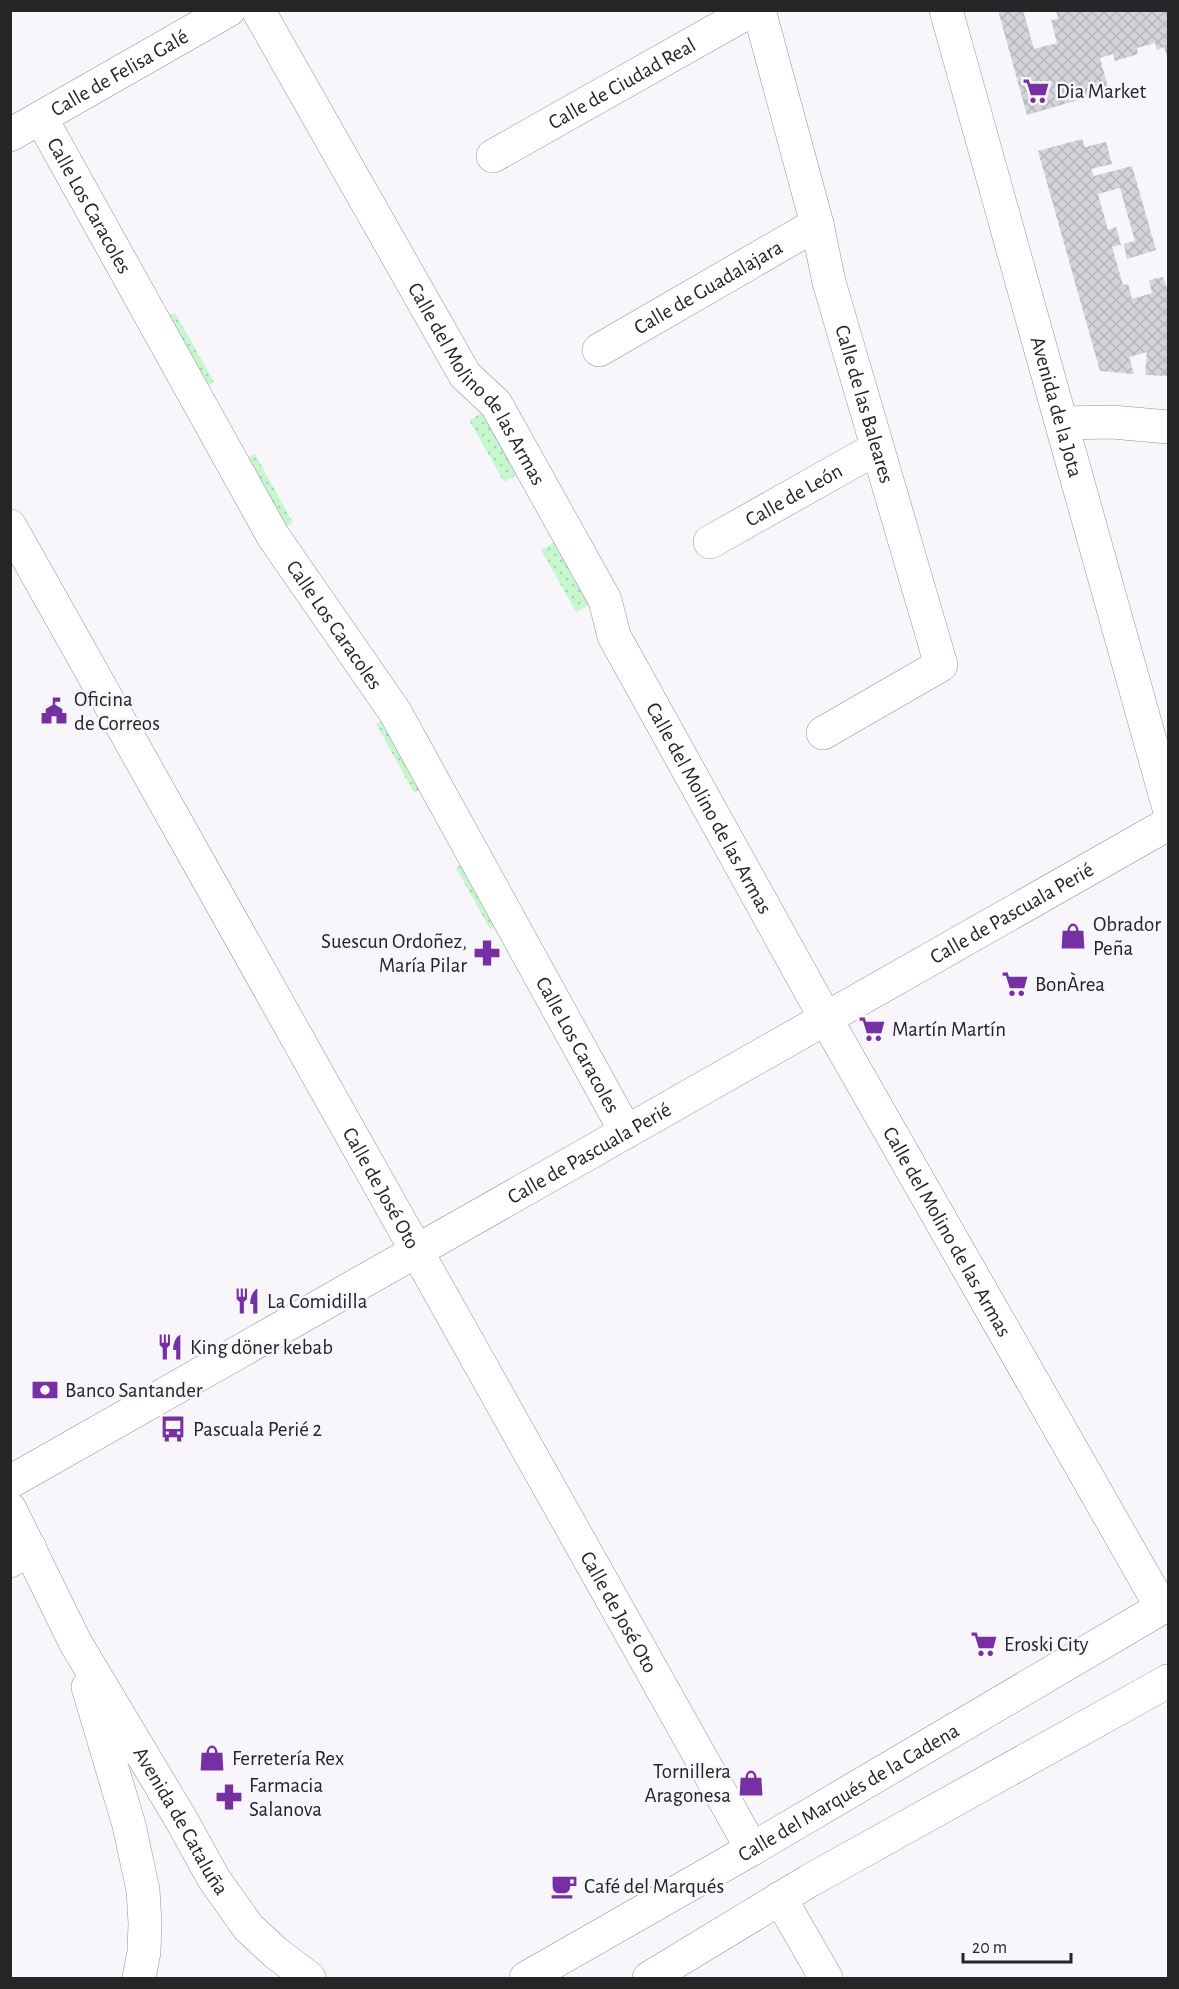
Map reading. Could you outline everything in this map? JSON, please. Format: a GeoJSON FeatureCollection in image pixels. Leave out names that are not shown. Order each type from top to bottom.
{"type":"FeatureCollection","features":[{"type":"Feature","properties":{"kind":"street","name":"Calle del Molino de las Armas"},"geometry":{"type":"LineString","coordinates":[[258,10],[465,375],[496,404],[605,600],[614,636],[826,1018],[1165,1606]]}},
{"type":"Feature","properties":{"kind":"street","name":"Calle de Ciudad Real"},"geometry":{"type":"LineString","coordinates":[[493,156],[752,10]]}},
{"type":"Feature","properties":{"kind":"street","name":"Calle de las Baleares"},"geometry":{"type":"LineString","coordinates":[[759,10],[817,225],[829,282],[941,665],[823,733]]}},
{"type":"Feature","properties":{"kind":"street","name":"Avenida de la Jota"},"geometry":{"type":"LineString","coordinates":[[946,10],[1168,805]]}},
{"type":"Feature","properties":{"kind":"street","name":"Calle de Felisa Galé"},"geometry":{"type":"LineString","coordinates":[[10,135],[212,15]]}},
{"type":"Feature","properties":{"kind":"street","name":"Calle Los Caracoles"},"geometry":{"type":"LineString","coordinates":[[41,118],[273,536],[395,712],[626,1132]]}},
{"type":"Feature","properties":{"kind":"street","name":"Calle de Guadalajara"},"geometry":{"type":"LineString","coordinates":[[599,350],[817,225]]}},
{"type":"Feature","properties":{"kind":"street"},"geometry":{"type":"LineString","coordinates":[[1062,423],[1112,422],[1168,427]]}},
{"type":"Feature","properties":{"kind":"street","name":"Calle de León"},"geometry":{"type":"LineString","coordinates":[[710,542],[877,448]]}},
{"type":"Feature","properties":{"kind":"street","name":"Calle de José Oto"},"geometry":{"type":"LineString","coordinates":[[10,526],[752,1849]]}},
{"type":"Feature","properties":{"kind":"street","name":"Calle de Pascuala Perié"},"geometry":{"type":"LineString","coordinates":[[10,1482],[1168,824]]}},
{"type":"Feature","properties":{"kind":"street","name":"Avenida de Cataluña"},"geometry":{"type":"LineString","coordinates":[[10,1509],[20,1555],[75,1642],[223,1894],[248,1927],[276,1953],[309,1978]]}},
{"type":"Feature","properties":{"kind":"street","name":"Calle del Marqués de la Cadena"},"geometry":{"type":"LineString","coordinates":[[526,1978],[752,1849],[1165,1606]]}},
{"type":"Feature","properties":{"kind":"street","name":"Avenida de Cataluña"},"geometry":{"type":"LineString","coordinates":[[75,1642],[129,1825],[140,1874],[145,1923],[139,1978]]}},
{"type":"Feature","properties":{"kind":"street"},"geometry":{"type":"LineString","coordinates":[[649,1978],[780,1898],[1168,1680]]}},
{"type":"Feature","properties":{"kind":"street"},"geometry":{"type":"LineString","coordinates":[[780,1898],[826,1978]]}},
{"type":"Feature","properties":{"kind":"green space"},"geometry":{"type":"Polygon","coordinates":[[[175,313],[214,382],[203,388],[164,319],[175,313]]]}},
{"type":"Feature","properties":{"kind":"green space"},"geometry":{"type":"Polygon","coordinates":[[[486,411],[520,473],[504,482],[469,420],[486,411]]]}},
{"type":"Feature","properties":{"kind":"green space"},"geometry":{"type":"Polygon","coordinates":[[[255,454],[293,523],[282,529],[244,460],[255,454]]]}},
{"type":"Feature","properties":{"kind":"green space"},"geometry":{"type":"Polygon","coordinates":[[[558,540],[593,603],[576,612],[541,550],[558,540]]]}},
{"type":"Feature","properties":{"kind":"green space"},"geometry":{"type":"Polygon","coordinates":[[[386,718],[425,787],[414,793],[376,724],[386,718]]]}},
{"type":"Feature","properties":{"kind":"green space"},"geometry":{"type":"Polygon","coordinates":[[[467,862],[501,923],[490,929],[456,868],[467,862]]]}},
{"type":"Feature","properties":{"kind":"building"},"geometry":{"type":"Polygon","coordinates":[[[998,10],[1023,10],[1034,49],[1057,43],[1051,20],[1058,19],[1056,10],[1168,10],[1168,60],[1164,47],[1157,50],[1155,43],[1137,48],[1138,54],[1115,61],[1113,54],[1100,58],[1109,91],[1027,115],[998,10]]]}},
{"type":"Feature","properties":{"kind":"building"},"geometry":{"type":"Polygon","coordinates":[[[1082,139],[1085,147],[1106,142],[1112,164],[1091,169],[1094,176],[1132,166],[1156,250],[1127,259],[1124,244],[1135,241],[1120,188],[1098,194],[1108,230],[1116,227],[1121,245],[1112,247],[1123,285],[1128,284],[1132,299],[1152,293],[1149,280],[1163,277],[1168,288],[1168,376],[1145,375],[1147,352],[1129,357],[1134,374],[1100,371],[1038,151],[1082,139]]]}},
{"type":"Feature","properties":{"kind":"place","name":"Dia Market"},"geometry":{"type":"Point","coordinates":[1036,91]}},
{"type":"Feature","properties":{"kind":"place","name":"Oficina de Correos"},"geometry":{"type":"Point","coordinates":[54,711]}},
{"type":"Feature","properties":{"kind":"place","name":"Obrador Peña"},"geometry":{"type":"Point","coordinates":[1073,936]}},
{"type":"Feature","properties":{"kind":"place","name":"Suescun Ordoñez, María Pilar"},"geometry":{"type":"Point","coordinates":[487,953]}},
{"type":"Feature","properties":{"kind":"place","name":"BonÀrea"},"geometry":{"type":"Point","coordinates":[1015,984]}},
{"type":"Feature","properties":{"kind":"place","name":"Martín Martín"},"geometry":{"type":"Point","coordinates":[872,1029]}},
{"type":"Feature","properties":{"kind":"place","name":"La Comidilla"},"geometry":{"type":"Point","coordinates":[247,1301]}},
{"type":"Feature","properties":{"kind":"place","name":"King döner kebab"},"geometry":{"type":"Point","coordinates":[170,1347]}},
{"type":"Feature","properties":{"kind":"place","name":"Banco Santander"},"geometry":{"type":"Point","coordinates":[45,1390]}},
{"type":"Feature","properties":{"kind":"place","name":"Pascuala Perié 2"},"geometry":{"type":"Point","coordinates":[173,1429]}},
{"type":"Feature","properties":{"kind":"place","name":"Eroski City"},"geometry":{"type":"Point","coordinates":[984,1644]}},
{"type":"Feature","properties":{"kind":"place","name":"Ferretería Rex"},"geometry":{"type":"Point","coordinates":[212,1758]}},
{"type":"Feature","properties":{"kind":"place","name":"Tornillera Aragonesa"},"geometry":{"type":"Point","coordinates":[751,1783]}},
{"type":"Feature","properties":{"kind":"place","name":"Farmacia Salanova"},"geometry":{"type":"Point","coordinates":[229,1797]}},
{"type":"Feature","properties":{"kind":"place","name":"Café del Marqués"},"geometry":{"type":"Point","coordinates":[564,1886]}}]}
